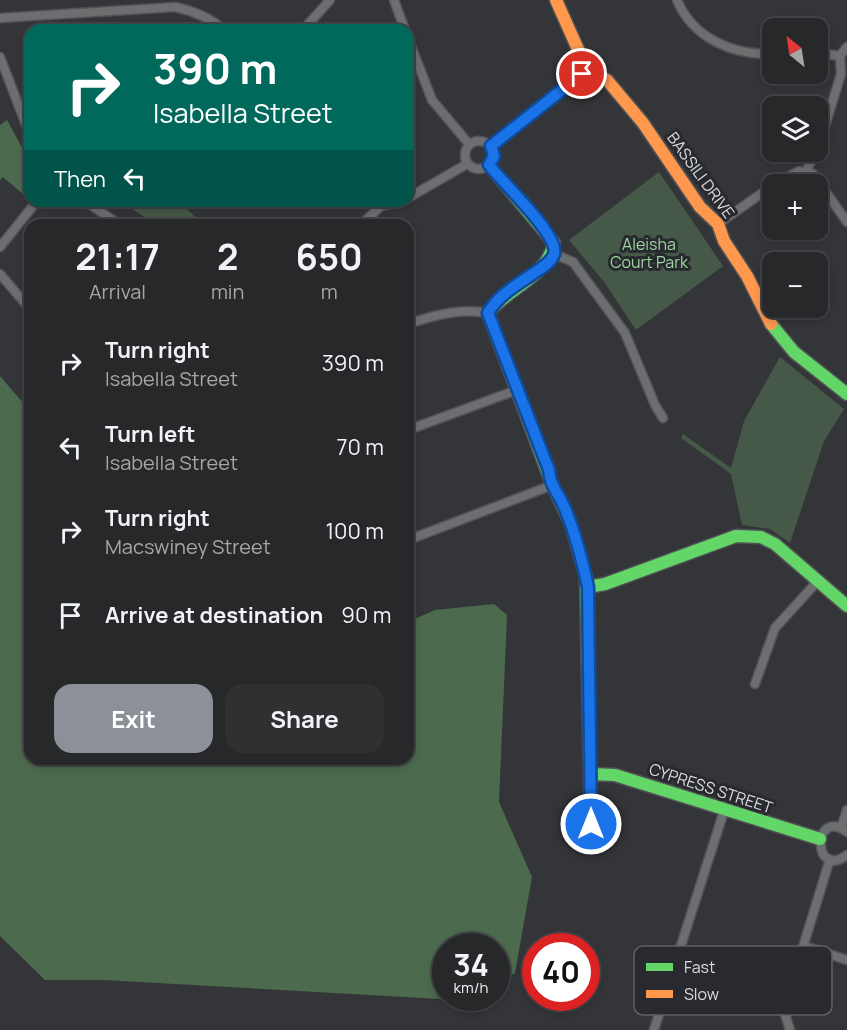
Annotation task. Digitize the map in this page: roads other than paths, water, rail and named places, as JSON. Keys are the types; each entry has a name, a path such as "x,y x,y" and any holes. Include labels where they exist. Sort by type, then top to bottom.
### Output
{"street":[{"path":"308,24 330,0"},
{"path":"394,0 403,24"},
{"path":"491,146 588,70 556,0"},
{"path":"677,0 699,31 719,44 750,54 762,54"},
{"path":"0,18 175,7 194,11 217,24"},
{"path":"828,117 842,74 840,56 847,46"},
{"path":"414,54 432,100 469,144"},
{"path":"828,54 840,56"},
{"path":"0,57 24,119"},
{"name":"BASSILI DRIVE","path":"588,70 607,80 643,123 700,207 718,224 724,242 747,276 772,325 794,352 847,394"},
{"path":"481,140 491,146 494,156 489,165 480,169 467,164 465,151 469,144 481,140"},
{"path":"806,171 811,162"},
{"path":"414,195 467,164"},
{"path":"488,313 495,302 548,263 554,254 554,243 546,231 489,165"},
{"path":"791,174 806,171 818,179 847,222"},
{"path":"718,224 762,193"},
{"path":"0,247 32,207"},
{"path":"94,207 111,219"},
{"path":"366,219 376,207"},
{"path":"554,254 573,262 625,333 655,405 663,418"},
{"path":"0,274 24,302"},
{"path":"414,322 433,315 469,310 488,313"},
{"path":"488,313 549,470 550,486 562,503 582,555 588,587 591,824"},
{"path":"414,428 517,390"},
{"path":"414,538 550,486"},
{"path":"588,587 605,584 736,536 751,535 775,544 847,606"},
{"path":"755,684 775,628 817,582"},
{"name":"CYPRESS STREET","path":"591,774 615,775 820,839"},
{"path":"680,946 723,810"},
{"path":"847,810 844,830 828,829 820,839 820,848 830,859 840,859 847,855"},
{"path":"804,946 830,859"},
{"path":"832,955 847,960"},
{"path":"654,1030 659,1015"},
{"path":"785,1015 790,1030"}],"park label":[{"name":"Aleisha Court Park","path":"649,253"}]}
